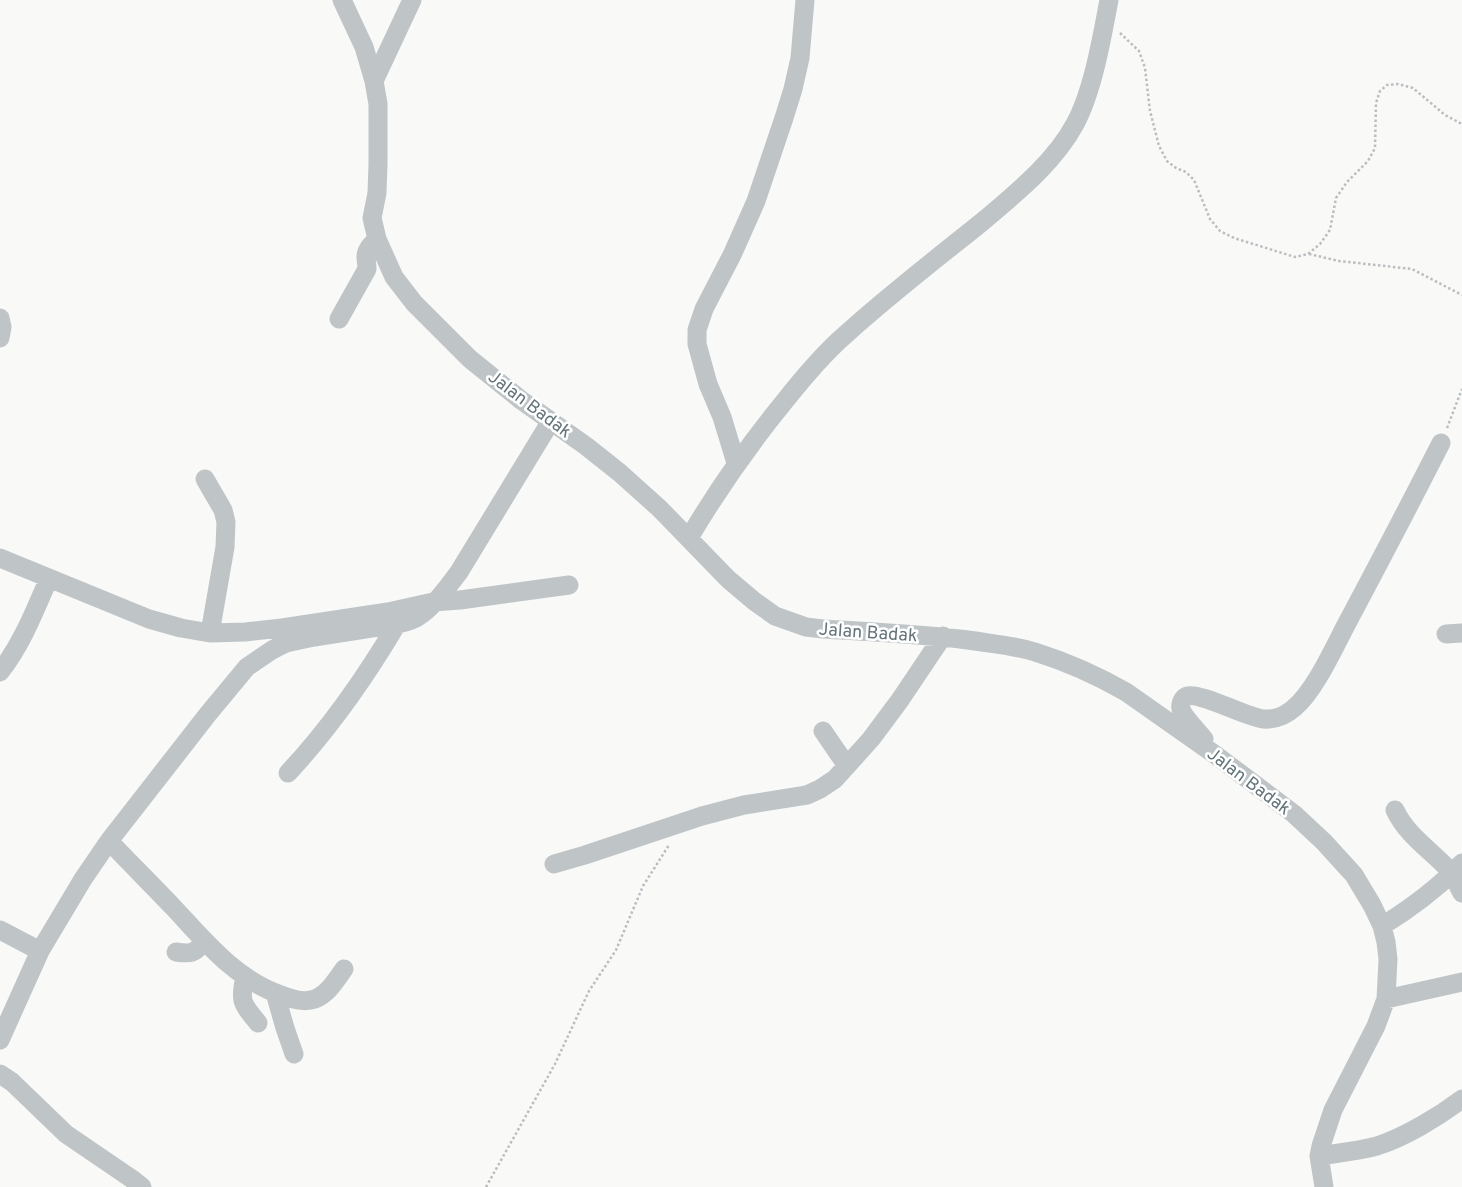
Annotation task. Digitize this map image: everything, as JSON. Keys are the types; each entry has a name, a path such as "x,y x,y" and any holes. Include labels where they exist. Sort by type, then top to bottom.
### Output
{"street":[{"name":"Jalan Badak","path":"342,0 364,47 374,81 378,104 377,193 372,218 377,238 394,277 414,303 451,341 489,375 620,473 689,538 728,579 754,601 776,616 789,622 822,630 943,636 1001,644 1035,652 1072,665 1126,692 1217,756 1294,814 1324,842 1354,875 1382,926 1388,959 1386,999 1376,1026 1333,1110 1321,1146 1319,1156 1324,1187"},
{"path":"374,81 412,0"},
{"path":"689,538 736,463 811,369 844,335 1020,189 1065,140 1081,110 1092,75 1109,0"},
{"path":"736,463 722,417 708,384 697,344 697,330 704,309 732,255 756,201 784,118 800,58 806,2"},
{"path":"339,319 367,269 366,254 377,238"},
{"path":"0,318 2,326 0,338"},
{"path":"0,1040 40,951 83,879 109,841 227,690 258,659 286,643 324,635 398,624 417,617 459,572 551,421"},
{"path":"1217,756 1182,710 1181,704 1183,700 1187,696 1192,696 1261,719 1277,719 1287,714 1296,706 1312,687 1332,651 1441,443"},
{"path":"205,480 223,510 226,522 225,547 210,633"},
{"path":"0,558 149,619 181,628 210,633 282,628 388,612 433,602 568,586"},
{"path":"0,672 25,632 49,578"},
{"path":"288,773 352,696 398,624"},
{"path":"554,864 684,822 744,806 807,795 820,789 847,766 871,739 943,636"},
{"path":"823,731 847,766"},
{"path":"1395,810 1403,825 1411,834 1457,868 1462,893"},
{"path":"109,841 204,942 245,977 275,993 300,1000 316,998 326,992 344,969"},
{"path":"1382,926 1416,904 1457,868"},
{"path":"0,930 40,951"},
{"path":"176,952 192,953 204,942"},
{"path":"245,977 242,999 258,1024"},
{"path":"1386,999 1462,982"},
{"path":"275,993 294,1054"},
{"path":"0,1074 12,1082 66,1134 142,1187"},
{"path":"1319,1156 1356,1151 1390,1141 1436,1117 1462,1099"}],"path":[{"path":"1104,24 1115,29 1139,51 1145,68 1150,111 1159,146 1167,161 1176,168 1186,172 1194,180 1210,220 1220,231 1234,238 1296,257 1308,254 1320,244 1330,230 1336,198 1347,182 1368,161 1375,148 1376,103 1380,91 1387,85 1398,84 1413,88 1445,115 1462,124"},
{"path":"1308,254 1339,261 1412,269 1462,295"},
{"path":"1441,443 1462,389"},
{"path":"486,1187 556,1064 589,991 616,950 644,886 684,822"}]}
